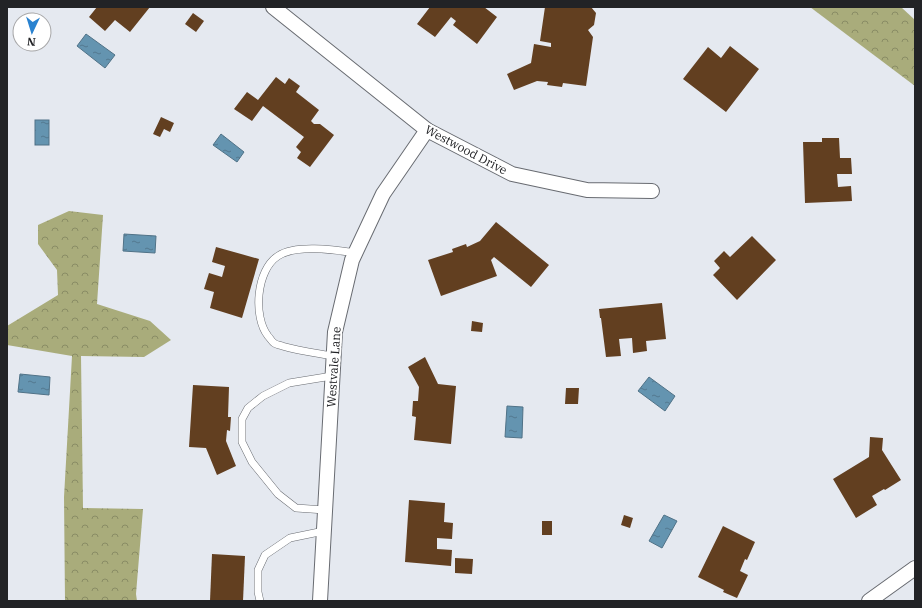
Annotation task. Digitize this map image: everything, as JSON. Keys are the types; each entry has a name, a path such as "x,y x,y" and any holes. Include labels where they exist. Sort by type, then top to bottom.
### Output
{"street":[{"name":"Westwood Drive","path":"273,7 427,130 512,174 587,190 652,191"},
{"name":"Westvale Lane","path":"320,601 335,332 352,260 383,194 427,130"},
{"path":"869,601 915,568"}],"lane":[{"path":"333,356 293,349 274,343 263,330 258,310 260,284 268,265 278,255 296,250 318,249 356,253"},
{"path":"325,510 296,508 278,494 252,462 242,442 242,419 248,408 263,396 289,383 332,376"},
{"path":"260,601 258,592 258,570 265,555 290,538 324,531"}],"green space":[{"path":"810,7 901,7 915,20 915,86"},
{"path":"69,211 103,215 97,304 150,321 171,340 144,357 81,356 83,508 143,509 136,594 137,601 65,601 64,497 72,356 7,345 7,326 58,295 57,270 38,244 38,225"}],"water":[{"path":"86,34 115,55 105,68 77,46"},
{"path":"35,120 49,120 49,145 35,145"},
{"path":"221,134 244,152 237,162 213,145"},
{"path":"124,234 156,236 155,253 123,251"},
{"path":"20,374 50,377 49,395 18,392"},
{"path":"649,377 675,396 665,411 638,391"},
{"path":"507,406 523,407 522,438 505,437"},
{"path":"664,515 677,521 662,548 649,541"}],"building":[{"path":"97,7 150,7 130,32 115,20 105,31 89,17"},
{"path":"430,7 484,7 497,17 477,44 453,25 456,21 451,17 435,37 417,24"},
{"path":"545,7 591,7 596,13 594,25 588,30 593,37 586,86 563,83 562,87 547,85 548,82 537,81 514,90 507,74 531,63 534,44 551,47 551,43 540,41"},
{"path":"193,13 204,21 196,32 185,24"},
{"path":"730,46 759,69 726,112 683,79 708,47 721,58"},
{"path":"276,77 285,84 289,78 300,86 296,92 319,110 311,121 314,124 320,124 334,135 310,167 297,158 301,152 296,147 304,137 263,106 252,121 234,109 247,92 258,100"},
{"path":"161,117 174,123 170,132 164,129 160,137 153,134"},
{"path":"822,138 839,138 840,158 851,158 852,174 837,174 838,187 851,186 852,201 805,203 803,142 822,142"},
{"path":"496,222 549,265 531,287 494,257 491,260 497,276 441,296 428,260 453,252 452,249 466,244 467,247 480,241"},
{"path":"752,236 776,260 737,300 713,275 720,268 714,261 724,251 730,257"},
{"path":"216,247 259,259 242,318 210,308 214,292 204,289 209,273 222,277 225,266 212,262"},
{"path":"662,303 666,339 646,341 647,351 633,353 632,338 619,339 621,356 606,357 599,309"},
{"path":"472,321 483,323 482,332 471,331"},
{"path":"425,357 438,384 456,386 451,444 414,440 416,417 412,416 413,401 418,401 419,387 408,367"},
{"path":"193,385 229,387 228,417 231,417 230,431 227,430 226,441 236,466 217,475 206,448 189,447"},
{"path":"566,388 579,388 578,404 565,404"},
{"path":"870,437 883,438 882,450 901,480 872,496 877,505 856,518 833,479 869,457"},
{"path":"409,500 445,503 444,522 453,523 452,539 437,538 437,549 452,550 451,566 405,562"},
{"path":"624,515 633,518 630,528 621,525"},
{"path":"542,521 552,521 552,535 542,535"},
{"path":"723,526 755,542 740,571 748,575 737,598 723,592 724,590 698,577"},
{"path":"212,554 245,556 243,601 210,601"},
{"path":"455,558 473,559 472,574 455,573"}]}
